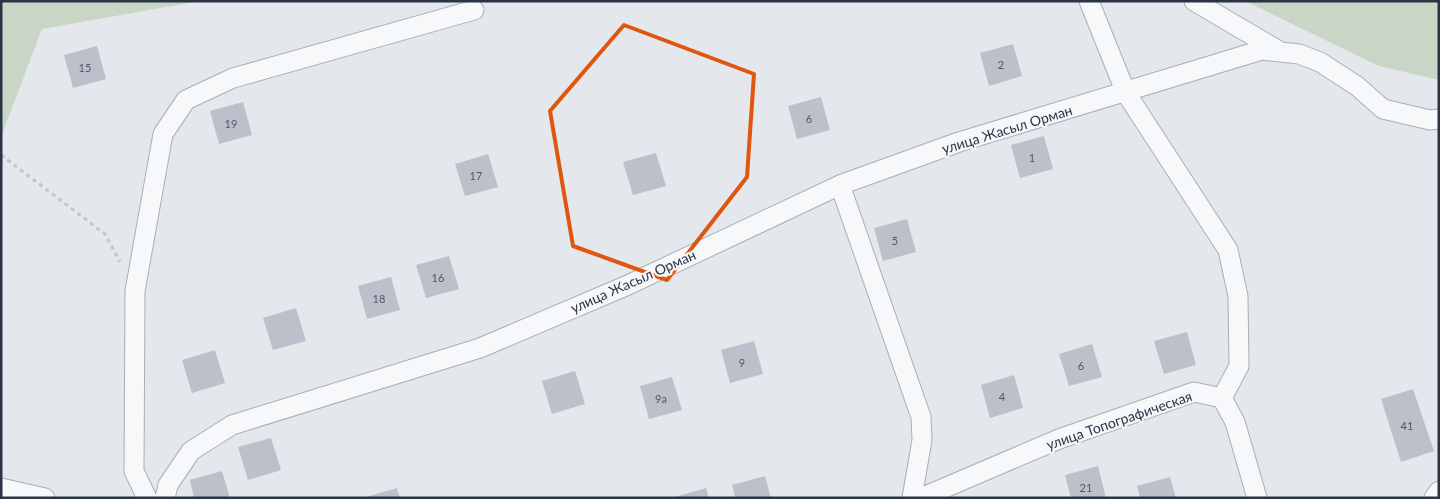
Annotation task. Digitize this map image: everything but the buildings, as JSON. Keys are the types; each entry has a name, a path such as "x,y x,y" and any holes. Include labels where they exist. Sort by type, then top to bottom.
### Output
{"street":[{"path":"1089,1 1126,93 1228,250 1238,296 1239,366 1222,398 1235,422 1257,498"},
{"path":"1194,1 1280,51 1320,62 1357,86 1383,109 1430,120 1439,119"},
{"path":"147,498 134,471 135,291 163,134 186,100 233,78 474,10"},
{"name":"улица Жасыл Орман","path":"165,498 168,485 191,451 232,425 480,348 628,285 840,185 959,142 1126,93 1262,50 1280,51"},
{"path":"840,185 921,417 922,440 912,498"},
{"name":"улица Топографическая","path":"921,498 1058,439 1194,392 1222,398"},
{"path":"1,488 45,498"},
{"path":"1434,498 1439,491"}],"path":[{"path":"1,155 105,234 135,291"}],"highlighted area":[{"path":"624,25 754,74 747,177 667,280 573,246 550,111"}],"green space":[{"path":"1,1 200,1 42,29 1,137"},
{"path":"1245,1 1439,1 1439,80 1379,66"}]}
